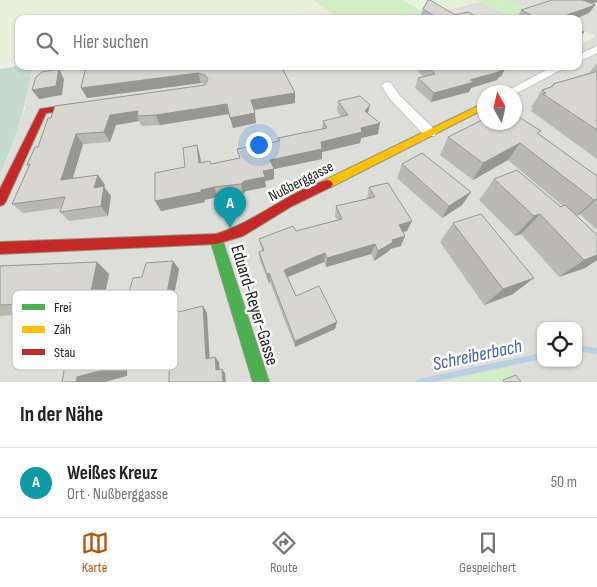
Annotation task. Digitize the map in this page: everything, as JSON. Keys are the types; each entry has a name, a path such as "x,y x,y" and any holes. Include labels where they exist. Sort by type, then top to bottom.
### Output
{"street":[{"path":"582,57 597,49"},
{"path":"522,86 555,70"},
{"path":"387,85 394,97 430,133"},
{"path":"0,201 43,111 92,105"},
{"name":"Nußberggasse","path":"0,248 216,239 239,232 288,204 477,110"},
{"name":"Eduard-Reyer-Gasse","path":"216,239 261,382"}],"shaded area":[{"path":"509,0 597,0 597,382 0,382 0,174 9,156 25,109 32,70 582,70 582,44 595,36 582,31 582,15 544,15"},
{"path":"481,2 507,15 402,15 450,9"}],"green space":[{"path":"0,0 313,0 335,15 15,15 15,61 0,63"},
{"path":"313,0 402,0 424,12 402,15 335,15"},
{"path":"402,0 477,0 481,2 450,9 424,12"},
{"path":"477,0 509,0 544,15 507,15"},
{"path":"15,67 15,70 32,70 20,121 0,174 0,69"},
{"path":"510,367 518,382 442,382"}],"building":[{"path":"428,0 430,0 455,15 433,15 423,9"},
{"path":"552,0 583,0 595,5 567,15 531,15 521,10"},
{"path":"468,12 474,15 455,15"},
{"path":"59,70 56,86 32,90 36,77 42,72"},
{"path":"85,70 283,70 295,93 251,100 255,113 230,118 227,104 156,115 137,116 138,111 110,115 104,132 76,134 61,180 98,175 94,188 104,186 101,206 60,212 65,197 12,204 30,164 27,165 35,147 38,147 48,118 51,118 55,106 205,85 208,79 205,75 198,73 81,88"},
{"path":"430,70 502,71 470,80 474,82 434,93 418,78 435,74"},
{"path":"597,70 597,130 543,94 546,93 542,90 551,87 553,84"},
{"path":"360,96 370,105 365,111 380,123 361,128 362,132 321,142 322,149 270,160 274,169 263,171 265,177 244,181 241,184 214,187 201,190 201,192 155,201 155,173 185,167 183,148 197,145 199,163 210,161 211,164 240,158 237,149 280,141 278,138 327,128 323,121 348,115 338,101"},
{"path":"522,119 541,131 537,133 597,176 597,199 594,200 520,143 483,163 448,137 477,122 477,130 522,130"},
{"path":"422,153 471,192 449,206 402,164"},
{"path":"517,170 561,207 565,205 597,235 597,255 584,260 540,214 534,216 494,179"},
{"path":"388,183 412,221 399,225 405,236 392,240 393,242 378,251 375,244 327,258 325,253 284,270 296,296 319,286 337,322 295,341 259,252 264,250 259,239 293,226 296,231 342,219 336,206 375,197 369,187"},
{"path":"481,214 534,278 503,289 453,223"},
{"path":"173,261 168,290 129,290 133,278 142,277 146,263"},
{"path":"97,262 91,290 12,290 12,304 0,305 0,266"},
{"path":"203,306 206,359 215,357 216,370 222,369 223,382 169,382 169,370 178,370 178,312"},
{"path":"64,370 103,370 77,377 76,382 62,382"},
{"path":"516,375 521,382 504,382 503,380"}],"waterway":[{"name":"Schreiberbach","path":"582,349 597,351"},
{"name":"Schreiberbach","path":"419,382 537,357"}],"traffic: fast":[{"path":"216,239 261,382"}],"traffic: slow":[{"path":"327,184 477,109"}],"traffic: jam":[{"path":"0,201 43,111 82,106"},
{"path":"0,248 216,239 239,232 288,203 327,184"}],"place":[{"name":"Weißes Kreuz","path":"230,228"}]}
